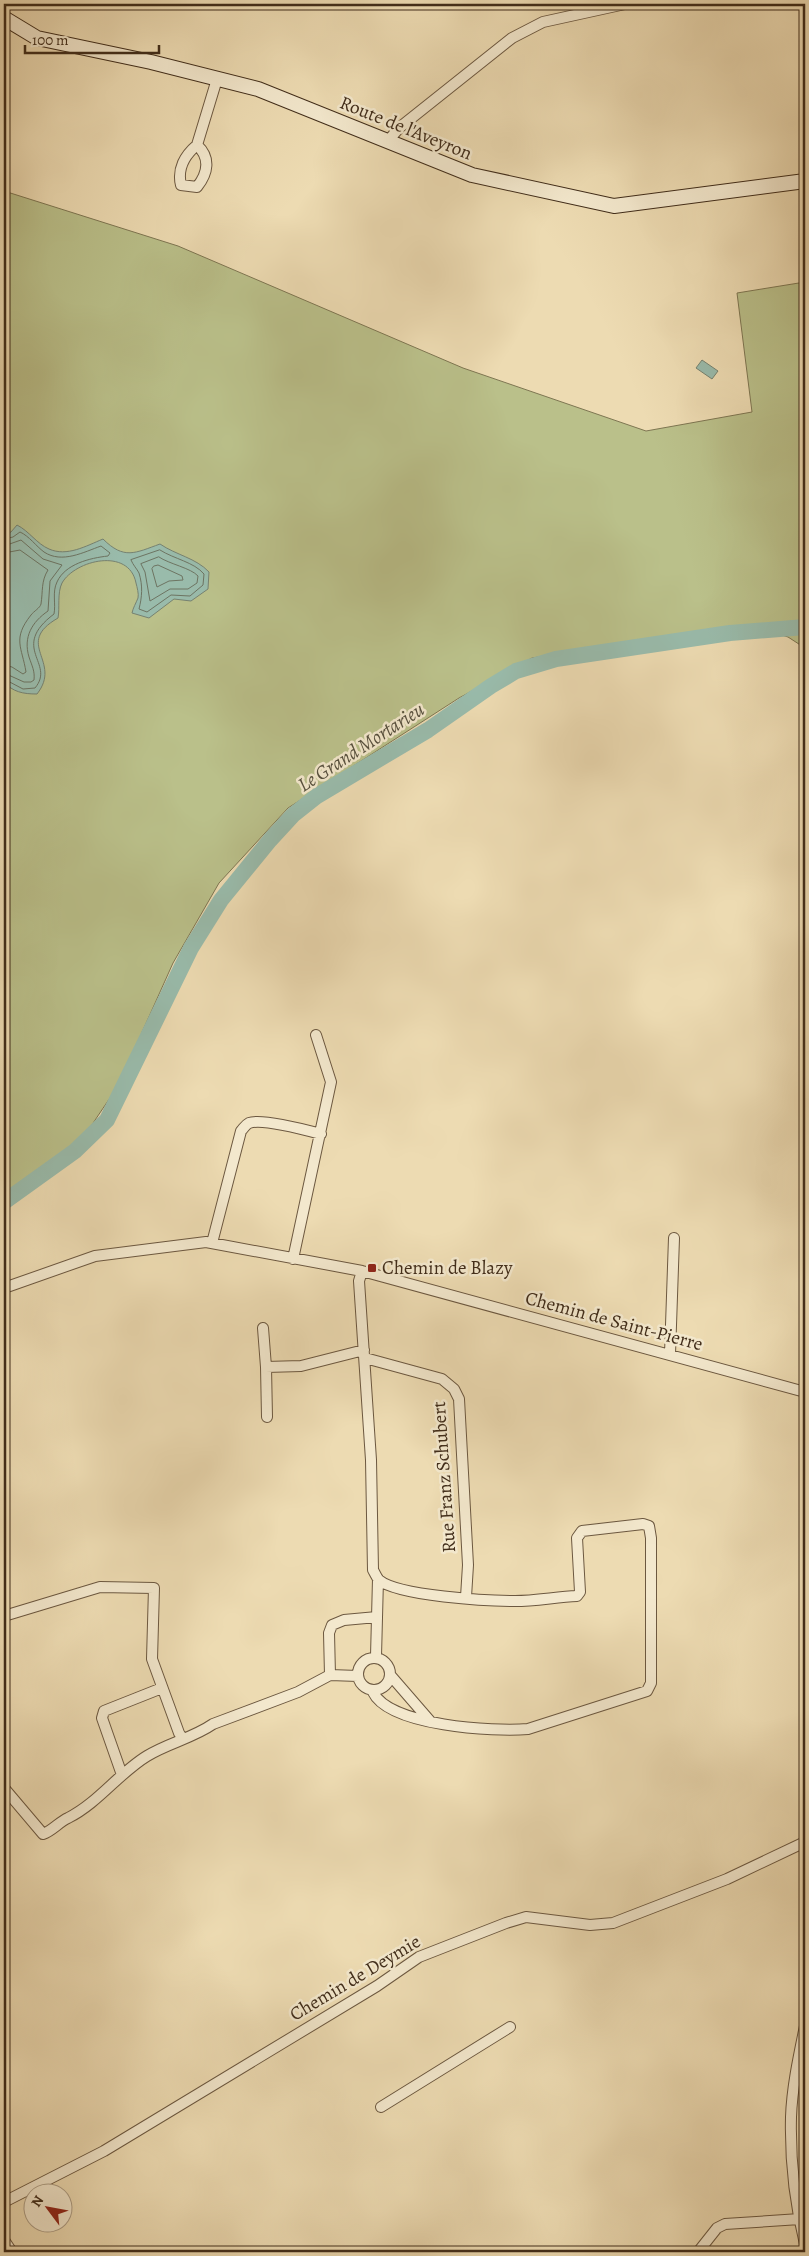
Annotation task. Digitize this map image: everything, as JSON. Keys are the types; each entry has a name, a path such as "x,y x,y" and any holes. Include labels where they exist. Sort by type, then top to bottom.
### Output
{"street":[{"path":"388,141 399,128 512,38 543,22 625,4"},
{"name":"Route de l'Aveyron","path":"4,18 37,38 258,89 472,175 614,206 805,181"},
{"path":"197,145 217,79"},
{"path":"294,1259 331,1082 316,1035"},
{"path":"212,1244 241,1132 246,1125 252,1122 283,1125 321,1134"},
{"path":"670,1354 674,1238"},
{"name":"Chemin de Saint-Pierre","path":"4,1288 95,1256 206,1242 362,1271 805,1392"},
{"path":"362,1271 359,1281 371,1460 377,1617 376,1656"},
{"path":"263,1328 267,1417"},
{"path":"266,1367 301,1366 365,1354"},
{"name":"Rue Franz Schubert","path":"365,1354 442,1379 454,1389 459,1399 468,1566 466,1598"},
{"path":"375,1574 387,1584 409,1590 466,1598 515,1601 576,1596 580,1592 577,1538 582,1531 643,1524 649,1526 651,1538 651,1683 646,1691 528,1729 458,1727 430,1722 398,1711 377,1699 374,1692 367,1688 358,1676 358,1668 362,1661 376,1656 385,1664 391,1676 430,1722"},
{"path":"4,1616 100,1588 154,1588 152,1659 178,1732 183,1739"},
{"path":"330,1675 330,1633 332,1625 344,1620 377,1617"},
{"path":"4,1788 42,1834 76,1814 146,1756 213,1724 298,1692 330,1675 358,1676"},
{"path":"374,1692 381,1691 388,1686 391,1676"},
{"path":"122,1775 102,1718 104,1711 162,1688"},
{"name":"Chemin de Deymie","path":"4,2202 104,2151 377,1986 419,1958 526,1917 590,1925 612,1923 727,1878 805,1842"},
{"path":"805,2026 791,2117 794,2172 805,2244"},
{"path":"381,2107 510,2027"},
{"path":"698,2252 717,2228 725,2224 800,2218"},
{"path":"4,2240 12,2252"}],"green space":[{"path":"4,191 178,246 463,368 646,431 752,412 737,293 805,282 805,648 788,637 749,625 532,658 459,698 288,808 219,883 173,963 118,1086 83,1138 4,1196"}],"water":[{"path":"702,360 718,371 712,379 696,368"},
{"path":"17,525 45,547 63,552 76,550 103,539 117,550 130,553 160,544 204,567 209,572 208,589 191,601 174,599 149,618 132,613 138,598 138,590 131,572 123,565 113,561 101,561 89,563 78,568 62,583 58,618 45,627 39,636 38,645 45,672 44,682 37,694 19,692 4,682 4,535 11,532"}],"waterway":[{"name":"Le Grand Mortarieu","path":"4,1202 75,1151 107,1120 191,948 221,900 293,815 317,796 428,730 516,671 556,659 730,633 805,627"}],"place":[{"name":"Chemin de Blazy","path":"372,1268"}]}
